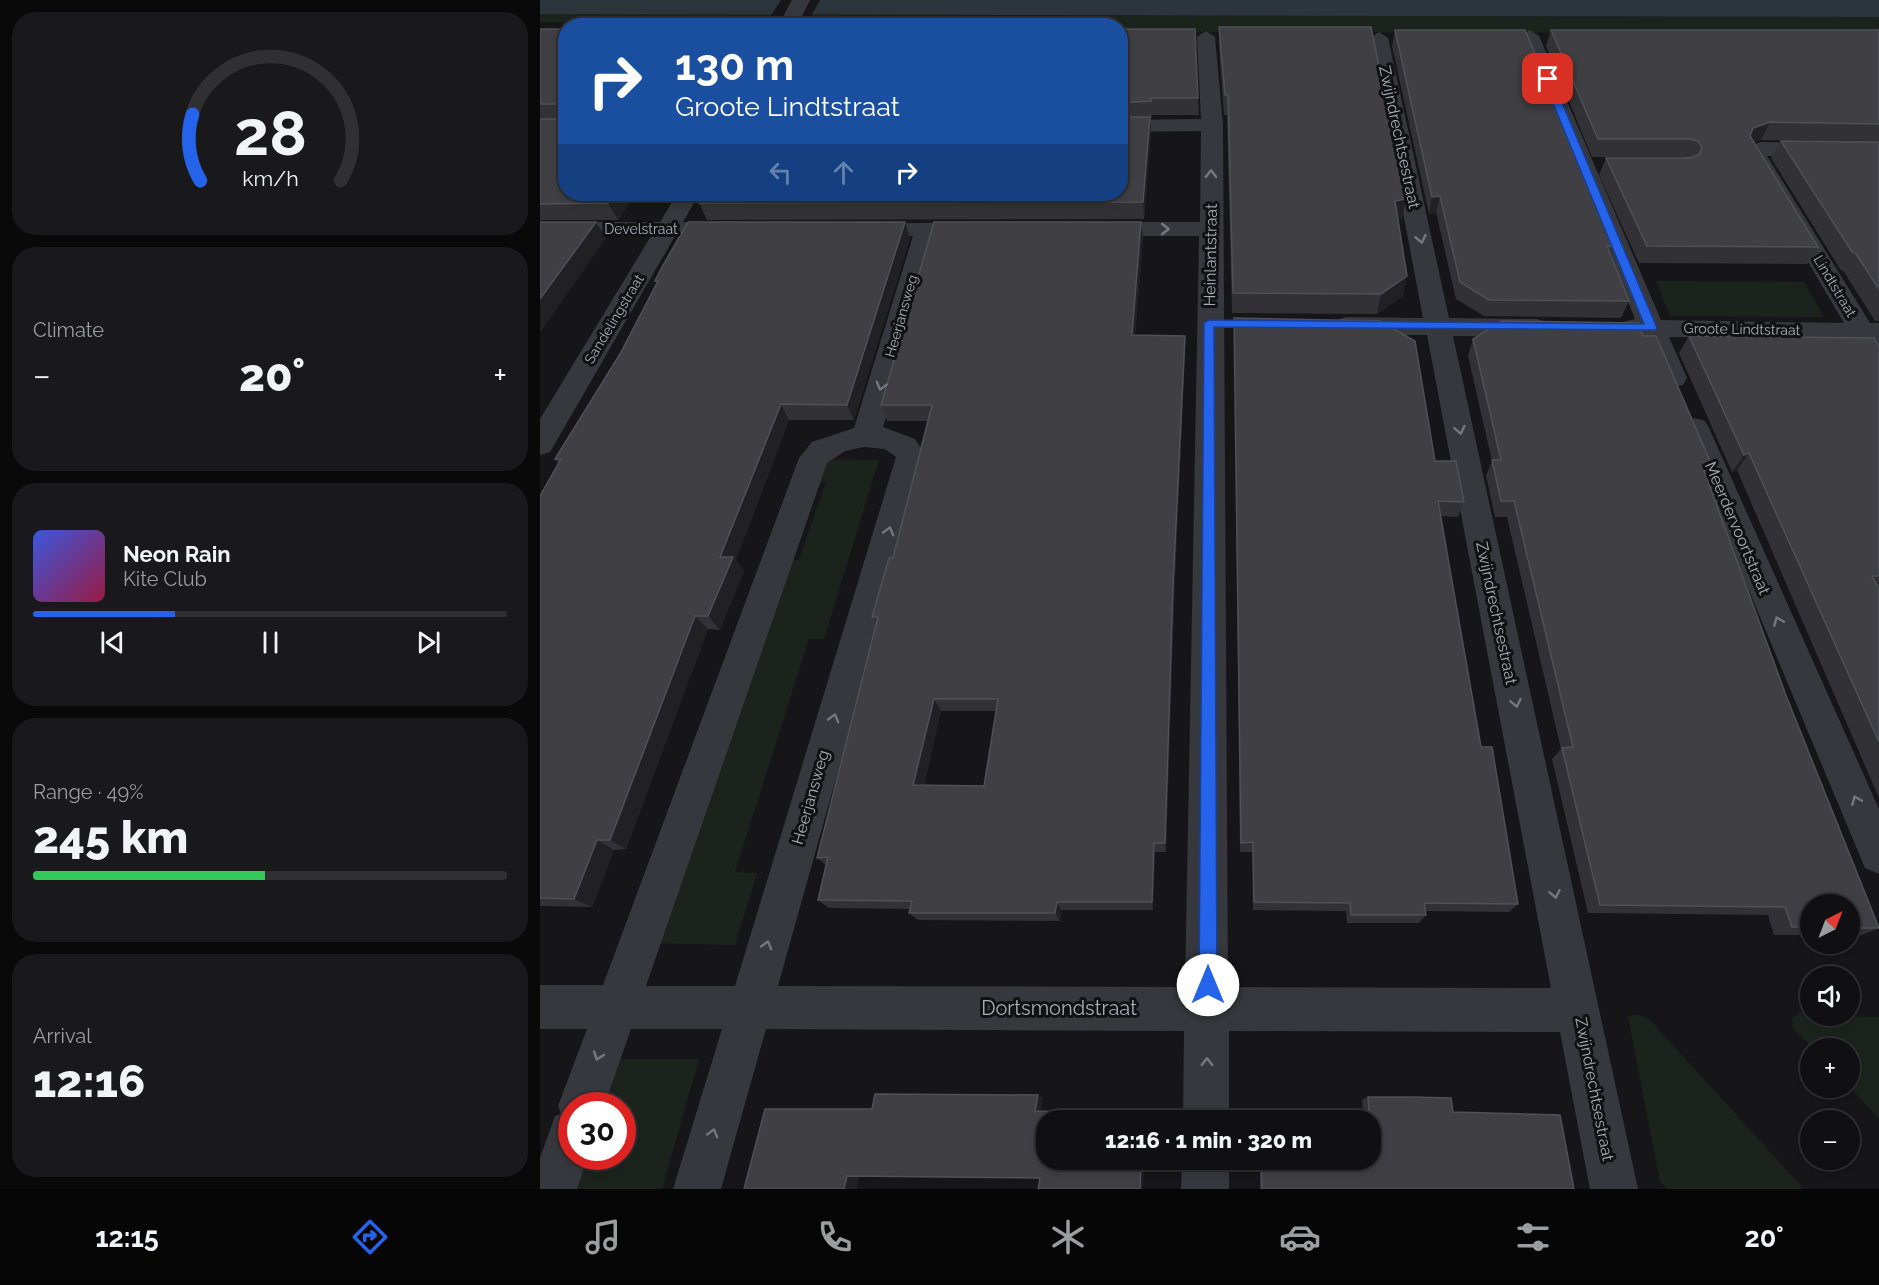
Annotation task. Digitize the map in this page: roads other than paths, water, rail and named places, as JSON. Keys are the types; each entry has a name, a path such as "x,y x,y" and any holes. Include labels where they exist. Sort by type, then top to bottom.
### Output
{"street":[{"path":"790,18 801,0"},
{"name":"Meerdervoortstraat","path":"1530,36 1593,166 1651,328 1877,843"},
{"name":"Heinlantstraat","path":"1206,37 1212,126 1210,229 1220,323 1206,1110"},
{"name":"Zwijndrechtsestraat","path":"1379,37 1614,1189"},
{"path":"1128,126 1212,126"},
{"name":"Lindtstraat","path":"1879,150 1761,149 1754,152 1870,331 1879,359"},
{"name":"Sandelingstraat","path":"540,444 684,201"},
{"name":"Develstraat","path":"540,229 750,229"},
{"path":"844,229 998,229"},
{"name":"Heerjansweg","path":"866,437 927,229"},
{"path":"1070,229 1210,229"},
{"path":"1324,325 1557,328"},
{"name":"Groote Lindtstraat","path":"1604,328 1870,331"},
{"name":"Heerjansweg","path":"586,1092 814,458 819,451 838,440 866,437 885,439 904,446 911,456 697,1189"},
{"name":"Dortsmondstraat","path":"540,1007 1579,1010"},
{"path":"552,1189 559,1170"},
{"path":"1205,1189 1206,1170"}]}
